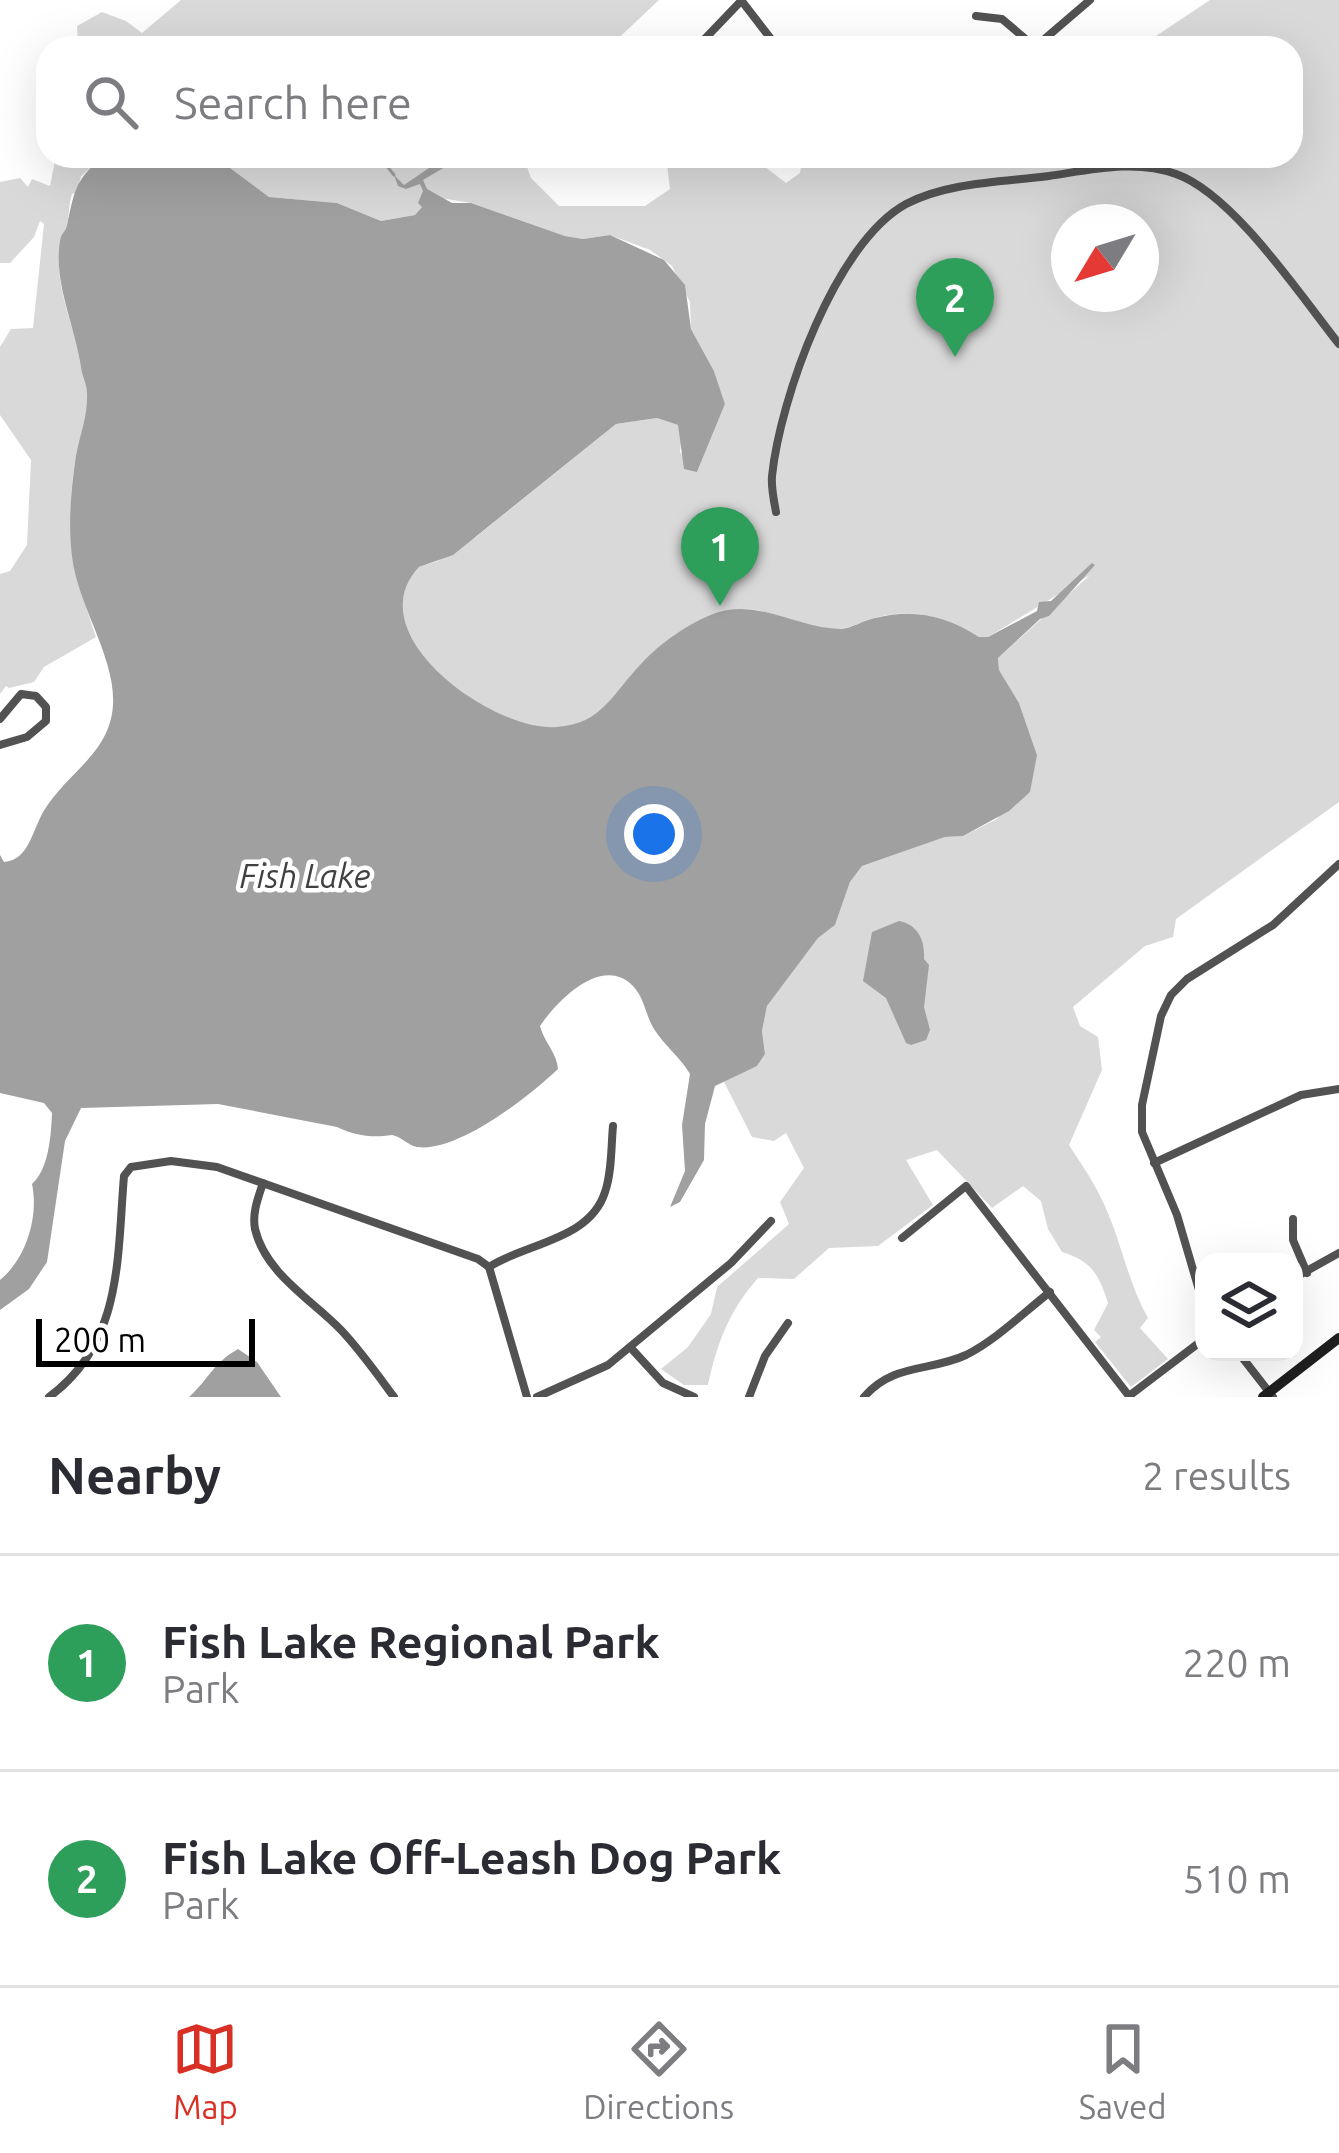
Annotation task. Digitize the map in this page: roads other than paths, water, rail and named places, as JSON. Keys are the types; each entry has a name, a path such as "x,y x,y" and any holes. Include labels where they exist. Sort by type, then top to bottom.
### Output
{"street":[{"path":"707,36 741,0 769,36"},
{"path":"1048,36 1090,0"},
{"path":"976,16 1002,20 1022,36"},
{"path":"776,512 772,478 801,364 822,310 868,234 891,213 932,194 1104,168"},
{"path":"1132,168 1176,174 1225,206 1339,344"},
{"path":"0,719 21,694 36,696 46,707 46,721 36,732 0,745"},
{"path":"1195,1275 1178,1215 1142,1132 1141,1115 1162,1016 1171,995 1187,979 1273,925 1339,864"},
{"path":"1154,1163 1292,1099 1339,1088"},
{"path":"489,1267 571,1230 592,1215 605,1194 614,1126"},
{"path":"49,1397 87,1360 106,1325 126,1172 148,1164 195,1163 263,1183 489,1267 527,1397"},
{"path":"263,1183 255,1206 255,1228 268,1257 340,1329 394,1397"},
{"path":"902,1238 966,1186 1128,1397 1195,1346"},
{"path":"1293,1219 1293,1240 1307,1273"},
{"path":"537,1397 595,1373 631,1347 731,1262 771,1221"},
{"path":"1303,1275 1339,1253"},
{"path":"863,1397 894,1372 945,1362 974,1350 1050,1292"},
{"path":"749,1397 766,1356 788,1323"},
{"path":"1244,1361 1268,1396 1339,1338"},
{"path":"631,1347 663,1383 694,1397"}],"water":[{"name":"Fish Lake","path":"91,168 230,168 269,197 337,203 381,221 415,215 422,207 418,203 423,191 420,184 406,189 398,186 394,175 404,185 429,168 443,168 423,180 427,189 452,203 471,203 565,236 610,235 664,260 685,285 691,329 714,371 725,404 697,472 684,469 678,425 657,418 616,424 453,555 419,567 404,593 405,621 418,648 440,674 500,714 557,727 585,720 657,649 686,628 731,609 841,629 889,615 916,614 988,637 1037,611 1039,602 1051,601 1095,565 1049,616 998,658 1037,755 1030,792 1009,811 963,836 945,837 862,866 850,882 835,925 818,938 767,1006 762,1031 765,1054 757,1066 715,1086 705,1124 704,1160 680,1202 670,1207 685,1171 682,1125 690,1074 654,1029 633,986 608,975 569,994 540,1026 558,1069 492,1120 433,1146 417,1147 392,1135 364,1135 218,1104 81,1108 65,1141 47,1262 29,1289 0,1310 0,1280 17,1261 28,1236 34,1210 32,1184 46,1161 52,1113 44,1103 0,1093 0,855 4,862 25,850 45,809 104,736 113,705 109,669 75,574 70,531 71,493 87,393 59,257 83,177"},
{"path":"899,921 919,935 929,965 924,1007 930,1030 926,1040 911,1045 886,998 863,981 872,932"},
{"path":"238,1349 257,1362 281,1397 189,1397 223,1360"}],"waterway":[{"path":"388,168 394,175"}],"place":[{"name":"Fish Lake Off-Leash Dog Park","path":"955,357"},
{"name":"Fish Lake Regional Park","path":"720,606"}]}
